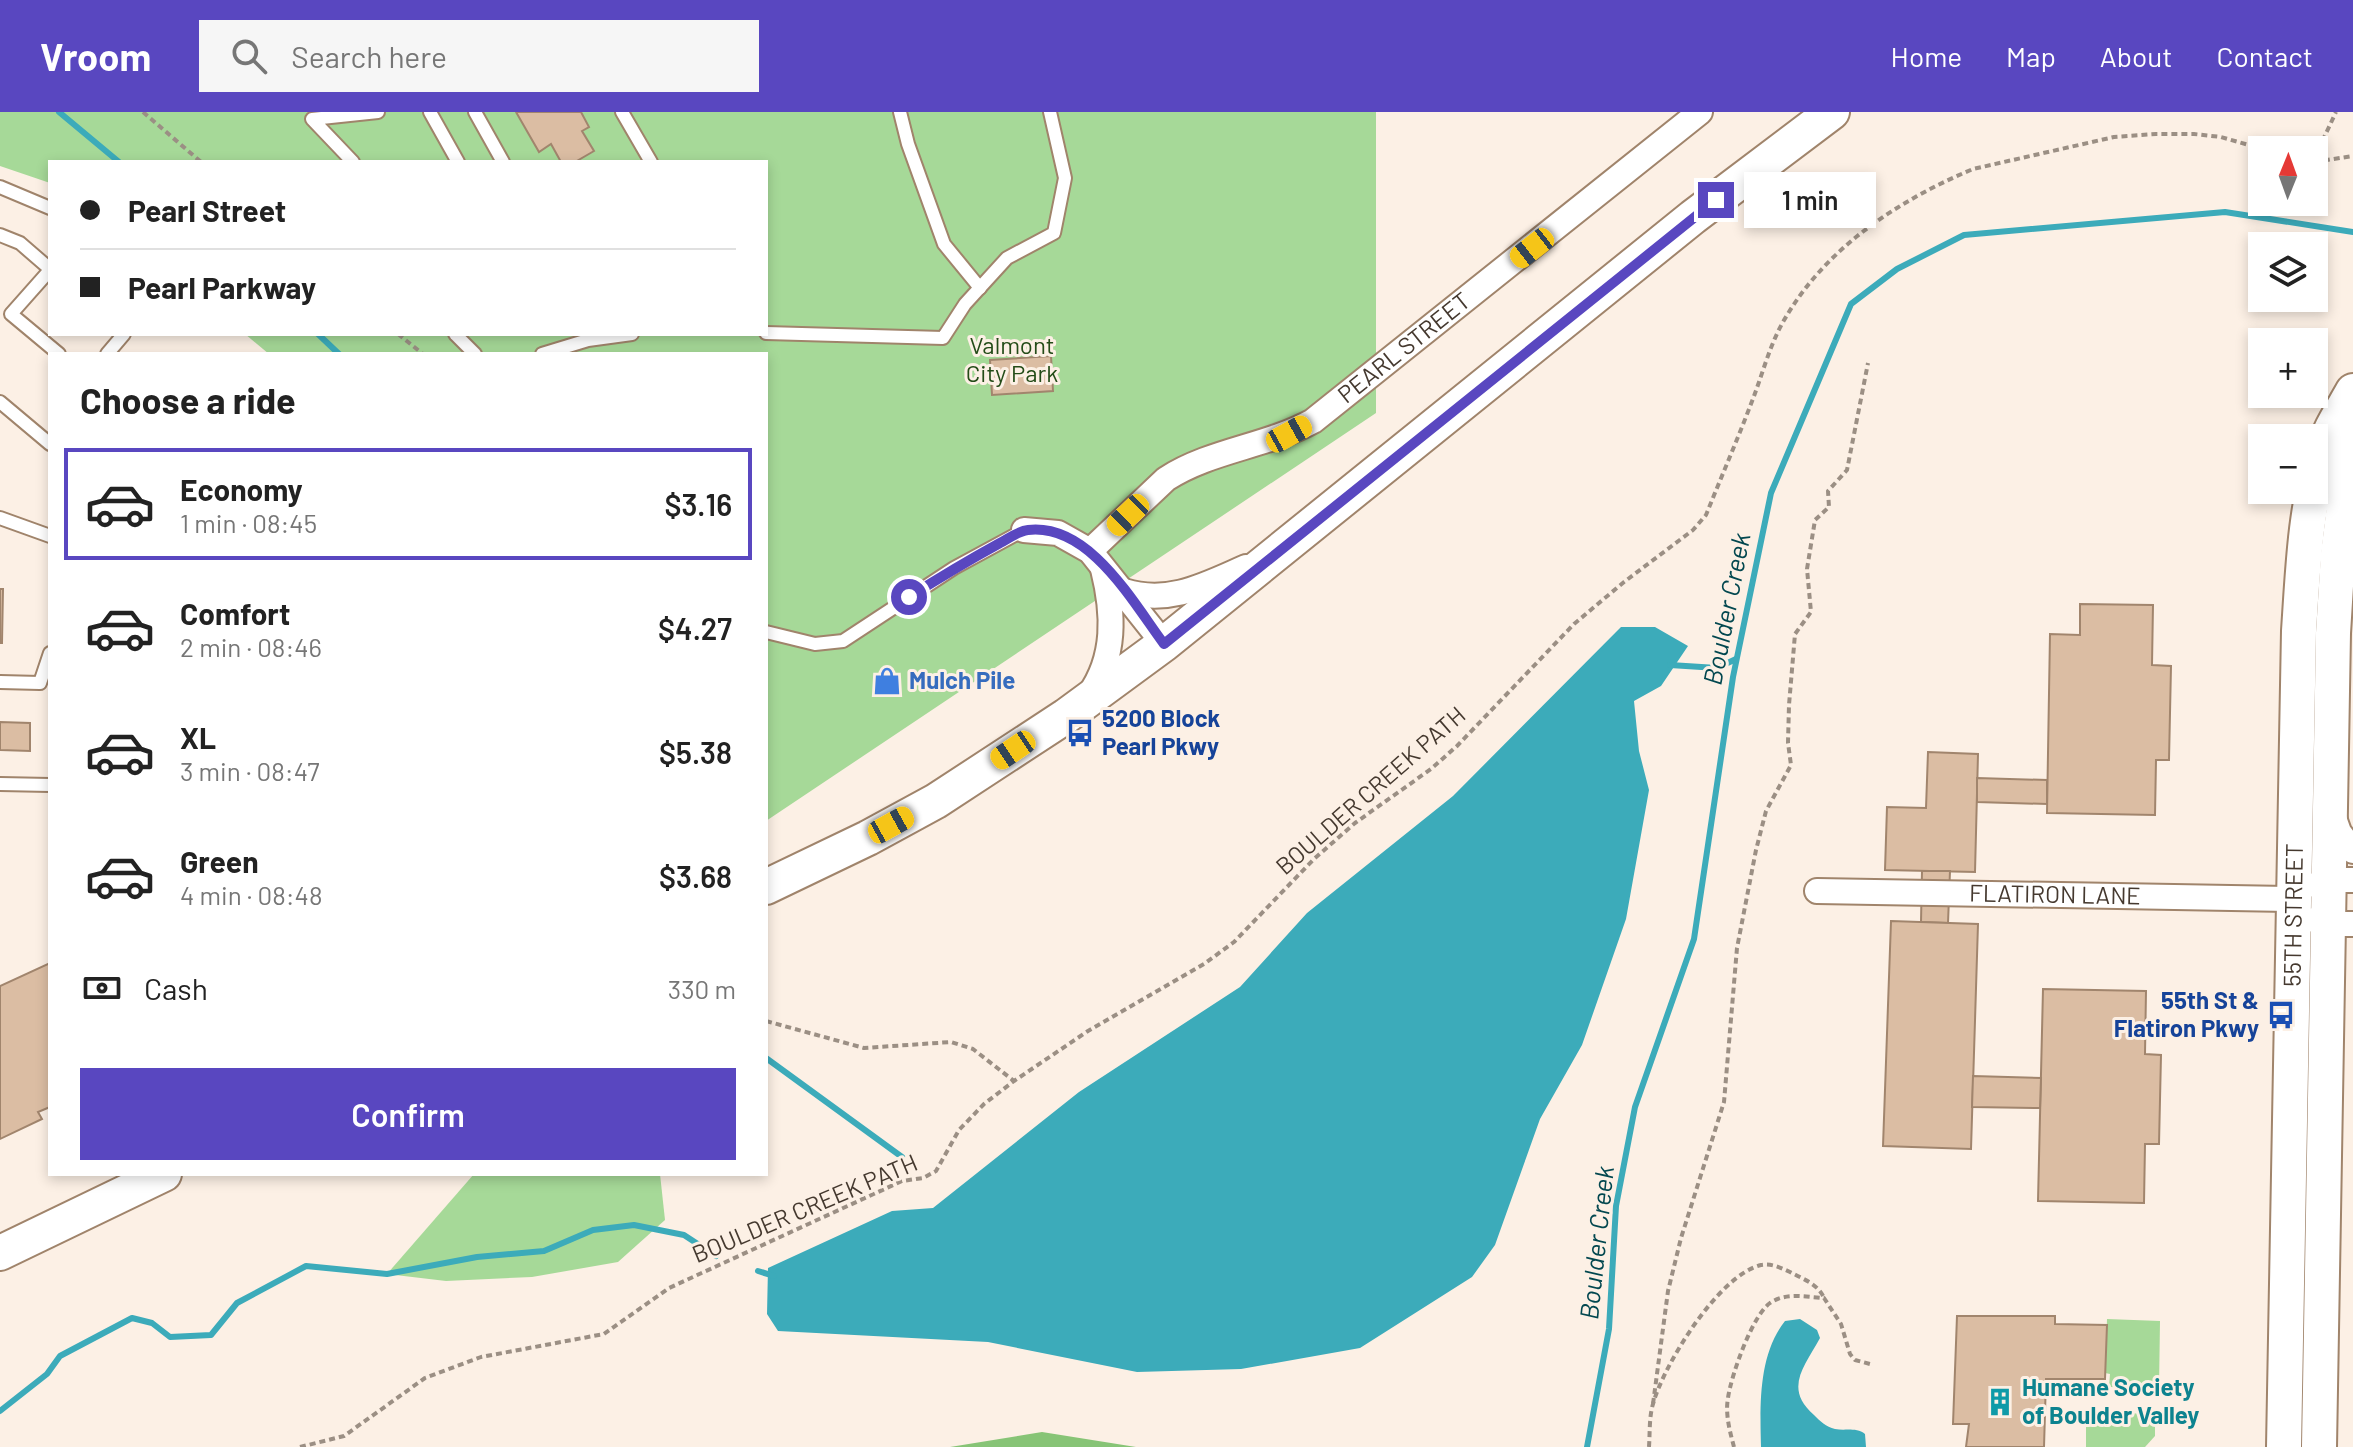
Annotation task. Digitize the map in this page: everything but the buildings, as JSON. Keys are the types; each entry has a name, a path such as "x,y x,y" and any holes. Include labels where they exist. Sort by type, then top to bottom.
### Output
{"main road":[{"path":"768,886 936,801 1083,703 1164,644 1693,217 1831,113"},
{"name":"55TH STREET","path":"2353,392 2353,416"},
{"name":"55TH STREET","path":"2284,1447 2298,656 2305,554 2323,452 2336,417 2353,392"},
{"name":"55TH STREET","path":"2319,1447 2341,924 2341,880 2330,806 2335,594 2352,456"},
{"path":"0,1253 160,1176"}],"street":[{"name":"PEARL STREET","path":"1096,557 1166,479 1204,459 1273,440 1313,421 1700,112"},
{"path":"1024,530 1058,533 1096,557 1164,644"},
{"path":"1124,591 1159,597 1179,594 1277,552"},
{"path":"1083,703 1101,675 1110,644 1108,593 1096,557"},
{"path":"2330,806 2339,832 2353,851"},
{"path":"2341,880 2310,886 2293,899 2301,912 2312,919 2341,924"},
{"name":"FLATIRON LANE","path":"1817,891 2293,899"}],"lane":[{"path":"351,160 312,119 378,112"},
{"path":"430,112 457,160"},
{"path":"475,112 502,160"},
{"path":"622,112 650,160"},
{"path":"900,112 908,144 944,244 980,288"},
{"path":"768,333 943,338 965,304 1007,258 1054,233 1065,178 1050,112"},
{"path":"0,187 48,207"},
{"path":"0,235 20,243 48,267"},
{"path":"48,271 11,314 57,352"},
{"path":"109,352 122,336"},
{"path":"457,336 473,352"},
{"path":"549,352 601,336"},
{"path":"0,402 48,442"},
{"path":"0,518 48,535"},
{"path":"768,632 815,644 843,641 954,568 1024,530"},
{"path":"0,682 40,683 48,659"},
{"path":"0,784 48,785"}],"path":[{"path":"143,112 199,160"},
{"path":"2325,136 2336,112"},
{"name":"BOULDER CREEK PATH","path":"300,1447 344,1436 425,1378 439,1372 481,1357 604,1334 669,1288 902,1181 923,1178 936,1171 959,1130 984,1104 1088,1031 1204,964 1234,942 1324,850 1457,746 1574,624 1693,530 1706,515 1782,324 1805,289 1834,254 1874,223 1951,178 1973,169 2114,137 2194,134 2248,145"},
{"path":"2328,159 2353,156"},
{"path":"400,336 420,352"},
{"path":"1649,1447 1671,1278 1724,1102 1737,948 1756,850 1766,811 1791,765 1788,730 1792,656 1795,634 1811,612 1807,569 1815,520 1829,507 1828,491 1847,470 1868,363"},
{"path":"768,1022 864,1048 904,1047 940,1041 963,1045 973,1049 1014,1081"},
{"path":"1653,1404 1686,1334 1719,1294 1748,1270 1763,1264 1776,1265 1817,1287 1841,1324 1850,1354 1855,1360 1870,1364"},
{"path":"1734,1447 1728,1425 1728,1399 1756,1317 1780,1298 1796,1295 1824,1298"}],"green space":[{"name":"Valmont City Park","path":"0,112 1376,112 1376,413 768,820 768,352 267,352 247,336 768,336 768,160 48,160 48,182 0,166"},
{"path":"472,1176 660,1176 665,1220 618,1262 532,1277 446,1281 387,1274"},
{"path":"2107,1319 2160,1321 2159,1388 2109,1387 2110,1374 2105,1373"},
{"path":"2086,1412 2155,1414 2155,1436 2145,1447 2086,1447"},
{"path":"1042,1432 1136,1447 950,1447"}],"water":[{"path":"1621,627 1655,627 1688,646 1661,686 1634,701 1639,751 1649,790 1626,919 1582,1045 1540,1119 1495,1245 1472,1277 1360,1348 1241,1369 1137,1372 988,1342 778,1331 767,1314 768,1268 892,1211 933,1208 1079,1092 1240,987 1307,913 1453,796"},
{"path":"1800,1319 1817,1330 1820,1338 1803,1368 1798,1386 1800,1396 1826,1425 1865,1434 1866,1447 1761,1447 1765,1365 1776,1334 1785,1321"}],"waterway":[{"path":"59,112 117,160"},
{"name":"Boulder Creek","path":"1587,1447 1609,1329 1616,1206 1635,1107 1694,939 1733,677 1771,493 1851,304 1897,269 1964,235 2225,212 2353,232"},
{"path":"320,336 337,352"},
{"path":"1670,665 1717,668 1736,659"},
{"path":"768,1059 902,1157"},
{"path":"0,1411 47,1374 60,1356 132,1318 152,1323 170,1337 211,1335 237,1303 306,1266 387,1274 477,1257 544,1251 593,1230 634,1225 684,1235 716,1256"},
{"path":"758,1271 774,1276"}],"place":[{"name":"Mulch Pile","path":"887,681"},
{"name":"5200 Block Pearl Pkwy","path":"1080,733"},
{"name":"55th St & Flatiron Pkwy","path":"2281,1015"},
{"name":"Humane Society of Boulder Valley","path":"2000,1402"}],"route":[{"path":"909,597 954,568 1024,530 1052,531 1073,539 1090,551 1164,644 1716,200"}]}
